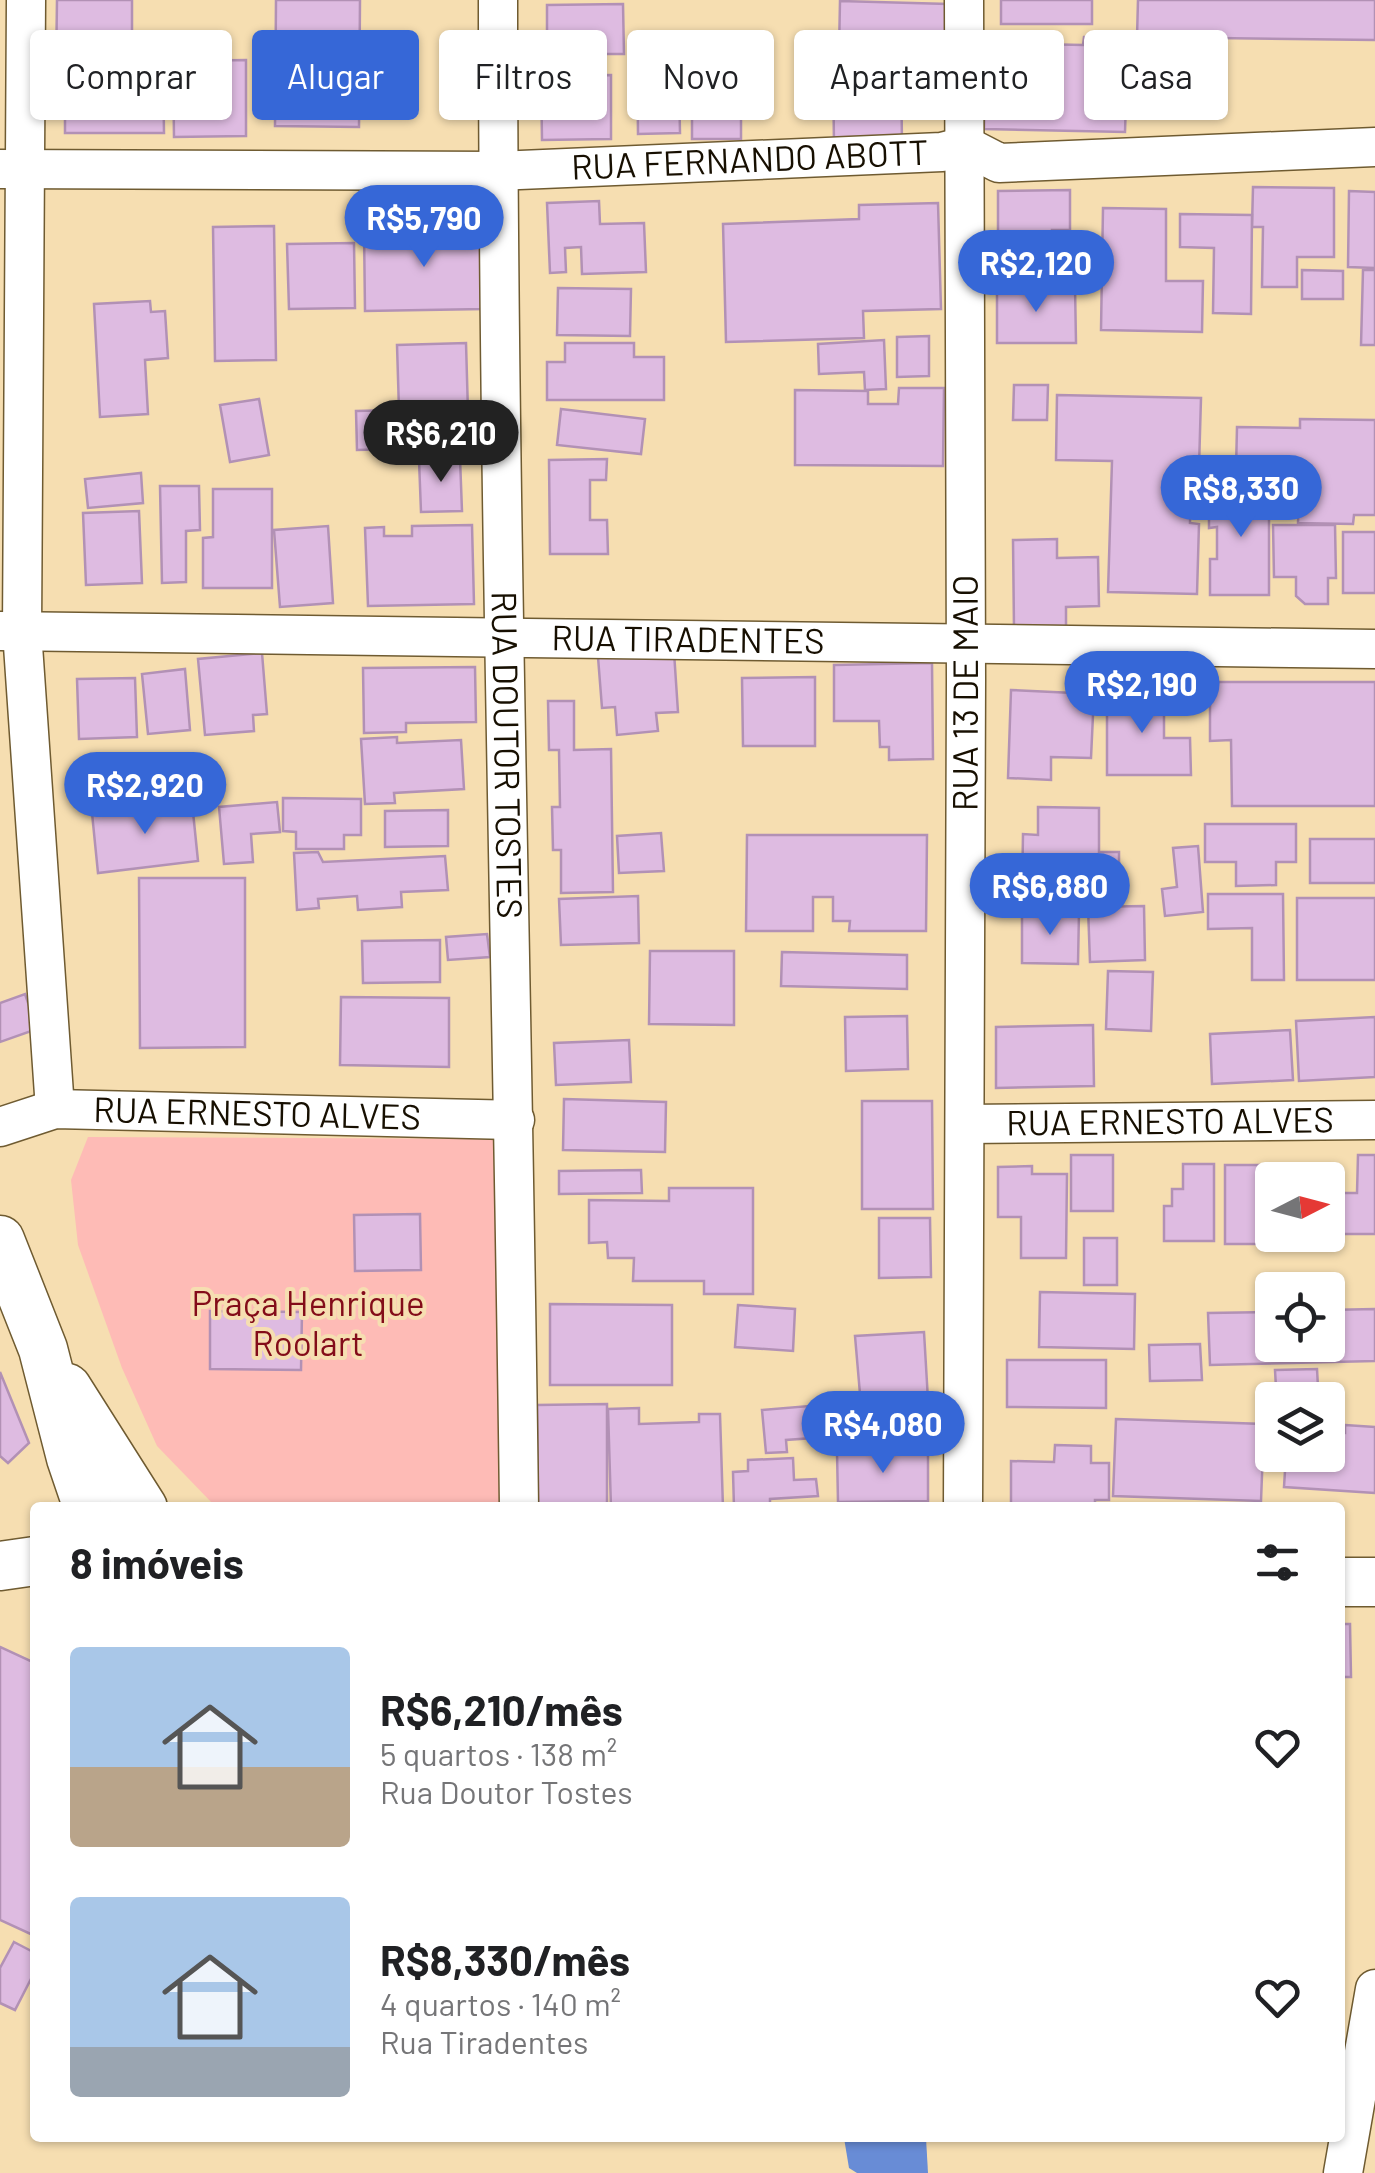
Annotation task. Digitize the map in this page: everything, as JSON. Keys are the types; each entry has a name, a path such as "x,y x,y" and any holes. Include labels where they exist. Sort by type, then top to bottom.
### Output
{"main road":[{"path":"0,1240 43,1348 86,1502"},
{"path":"43,1348 139,1502"},
{"path":"63,1502 71,1458"},
{"path":"1345,1582 1375,1582"}],"street":[{"path":"26,0 13,169 11,631 56,1109"},
{"name":"RUA DOUTOR TOSTES","path":"498,0 503,635 515,1120 519,1502"},
{"name":"RUA 13 DE MAIO","path":"963,1502 964,0"},
{"name":"RUA FERNANDO ABOTT","path":"13,169 498,171 942,152 966,146 999,162 1375,146"},
{"name":"RUA TIRADENTES","path":"11,631 1375,648"},
{"name":"RUA ERNESTO ALVES","path":"0,1127 56,1109 515,1120"},
{"name":"RUA ERNESTO ALVES","path":"965,1124 1375,1120"},
{"path":"1343,2168 1374,1997"}],"green space":[{"name":"Praça Henrique Roolart","path":"88,1137 495,1139 500,1502 211,1502 157,1446 122,1368 78,1245 71,1180"}],"water":[{"path":"845,2142 926,2142 928,2173 857,2173 849,2168"}],"building":[{"path":"57,0 132,0 132,30 57,30"},
{"path":"276,0 360,0 360,30 276,30"},
{"path":"1001,0 1092,0 1092,24 1001,24"},
{"path":"1138,0 1375,0 1375,40 1228,38 1228,30 1137,30"},
{"path":"840,1 948,4 947,30 839,30"},
{"path":"623,4 624,54 607,54 607,30 547,30 547,5"},
{"path":"1084,37 1084,120 1125,120 1125,132 984,129 984,120 1064,120 1064,45 1083,45"},
{"path":"232,60 246,60 246,136 174,137 174,120 232,120"},
{"path":"607,75 611,75 611,139 542,140 542,120 607,120"},
{"path":"65,120 164,120 164,133 65,133"},
{"path":"275,120 359,120 359,127 275,126"},
{"path":"638,120 680,120 680,133 638,134"},
{"path":"692,120 741,120 741,139 692,139"},
{"path":"834,120 902,120 902,144 834,145"},
{"path":"1253,187 1334,188 1334,257 1297,257 1297,287 1262,287 1263,227 1252,227"},
{"path":"1070,190 1070,230 1052,230 1052,249 998,249 998,191"},
{"path":"1349,191 1375,192 1375,268 1348,267"},
{"path":"599,201 600,224 644,223 646,272 582,274 581,247 565,248 566,272 550,273 547,203"},
{"path":"938,203 941,309 863,311 864,338 726,342 723,224 859,219 859,205"},
{"path":"1103,208 1166,209 1166,281 1203,281 1202,332 1101,330"},
{"path":"1180,214 1252,215 1251,314 1213,313 1214,248 1180,247"},
{"path":"274,226 276,360 215,361 213,227"},
{"path":"482,228 484,309 365,311 364,230"},
{"path":"354,243 355,308 289,309 287,244"},
{"path":"1302,270 1343,271 1343,299 1302,299"},
{"path":"1363,270 1375,270 1375,345 1361,345"},
{"path":"1075,286 1076,343 997,343 997,287"},
{"path":"558,288 631,289 630,336 557,335"},
{"path":"150,301 151,312 165,311 168,358 145,360 148,414 100,417 94,304"},
{"path":"929,336 929,376 897,377 897,337"},
{"path":"884,340 886,389 865,390 864,372 819,374 818,344"},
{"path":"466,343 469,447 357,450 356,411 399,410 397,345"},
{"path":"565,343 634,343 634,357 664,357 664,400 547,400 547,362 565,362"},
{"path":"1014,385 1048,385 1047,420 1013,420"},
{"path":"899,388 944,388 943,466 795,465 795,390 868,391 868,404 898,404"},
{"path":"1057,395 1201,398 1199,467 1191,467 1190,523 1199,524 1197,594 1108,592 1112,461 1056,460"},
{"path":"259,399 269,455 230,462 220,405"},
{"path":"561,409 645,419 641,454 557,445"},
{"path":"1300,419 1375,420 1375,515 1354,515 1353,524 1298,523 1299,471 1236,469 1237,427 1300,428"},
{"path":"460,458 462,511 421,512 419,460"},
{"path":"607,459 606,480 590,480 590,520 607,520 608,554 550,554 549,460"},
{"path":"141,473 143,503 88,508 85,479"},
{"path":"160,486 199,486 200,530 186,531 186,582 162,583"},
{"path":"1275,488 1275,516 1269,515 1269,595 1210,595 1210,559 1217,559 1217,527 1209,528 1209,489"},
{"path":"213,489 272,489 272,588 203,588 203,538 213,537"},
{"path":"139,511 142,583 86,585 83,513"},
{"path":"472,525 474,604 368,606 365,528 384,527 384,536 412,536 412,526"},
{"path":"1273,525 1335,525 1336,578 1328,578 1328,604 1305,604 1296,596 1296,577 1274,577"},
{"path":"328,526 333,603 280,607 274,530"},
{"path":"1343,532 1375,532 1375,593 1343,593"},
{"path":"1057,539 1057,558 1098,557 1099,606 1066,607 1066,628 1014,628 1013,540"},
{"path":"674,652 678,712 656,713 658,731 617,735 615,707 602,708 598,657"},
{"path":"262,653 267,714 253,715 254,731 205,735 198,659"},
{"path":"932,663 933,759 889,760 889,747 880,747 879,721 834,721 834,665"},
{"path":"475,667 476,722 406,723 406,732 364,733 363,668"},
{"path":"185,669 190,730 148,734 142,674"},
{"path":"815,677 815,746 743,746 742,678"},
{"path":"135,678 137,737 79,739 77,679"},
{"path":"1210,682 1375,682 1375,806 1232,806 1231,740 1210,741"},
{"path":"1107,689 1164,689 1164,738 1190,738 1191,775 1107,775"},
{"path":"1011,690 1094,694 1091,758 1051,757 1051,780 1008,778"},
{"path":"548,701 574,701 574,750 611,749 613,892 561,893 561,850 553,850 552,807 560,807 559,750 549,750"},
{"path":"397,737 397,743 461,740 464,789 394,793 395,803 365,804 361,739"},
{"path":"283,798 361,799 361,835 344,835 344,849 296,849 296,832 283,831"},
{"path":"192,802 198,861 98,873 92,813"},
{"path":"277,802 280,832 251,834 253,862 224,864 219,807"},
{"path":"1038,807 1099,808 1099,852 1119,852 1119,896 1022,894 1023,834 1038,835"},
{"path":"448,810 448,846 385,847 385,811"},
{"path":"1205,824 1296,824 1296,862 1276,862 1276,885 1236,886 1236,862 1205,862"},
{"path":"661,833 664,871 619,873 617,836"},
{"path":"747,835 927,835 926,931 849,931 850,921 833,921 833,897 813,897 813,931 746,931"},
{"path":"1310,839 1375,839 1375,883 1310,883"},
{"path":"1198,846 1203,912 1165,916 1162,889 1177,887 1173,848"},
{"path":"318,852 323,862 445,856 448,890 401,892 402,907 358,910 357,896 318,899 319,908 297,910 294,853"},
{"path":"139,878 245,878 245,1047 140,1048"},
{"path":"1208,894 1283,894 1284,980 1252,980 1252,928 1208,929"},
{"path":"638,896 639,943 561,945 559,899"},
{"path":"1297,898 1375,898 1375,980 1297,980"},
{"path":"1144,906 1145,960 1090,962 1088,907"},
{"path":"1022,912 1079,912 1078,964 1022,963"},
{"path":"487,934 490,957 448,960 446,937"},
{"path":"440,940 440,982 363,983 362,941"},
{"path":"650,951 734,951 734,1025 649,1024"},
{"path":"782,952 907,955 907,989 781,986"},
{"path":"1108,971 1153,972 1151,1031 1106,1029"},
{"path":"25,994 37,1029 0,1042 0,1003"},
{"path":"341,997 449,998 449,1067 340,1065"},
{"path":"907,1016 908,1069 846,1071 845,1017"},
{"path":"1375,1017 1375,1077 1299,1081 1296,1021"},
{"path":"1093,1025 1094,1086 996,1088 996,1027"},
{"path":"1290,1030 1293,1080 1212,1084 1210,1034"},
{"path":"629,1040 631,1082 556,1085 554,1043"},
{"path":"564,1099 666,1102 665,1152 563,1150"},
{"path":"862,1101 932,1101 933,1209 862,1209"},
{"path":"1071,1155 1113,1155 1113,1211 1071,1211"},
{"path":"1358,1155 1375,1155 1375,1234 1345,1234 1345,1193 1357,1193"},
{"path":"1183,1164 1214,1164 1214,1241 1164,1241 1164,1206 1172,1206 1172,1189 1183,1189"},
{"path":"1225,1165 1255,1165 1255,1244 1225,1244"},
{"path":"1032,1166 1032,1174 1067,1174 1066,1258 1021,1258 1021,1217 998,1217 998,1167"},
{"path":"641,1170 642,1193 559,1194 559,1171"},
{"path":"669,1188 753,1188 753,1294 704,1294 704,1281 633,1281 634,1258 608,1258 607,1242 589,1243 589,1200 669,1201"},
{"path":"420,1214 421,1270 355,1271 354,1215"},
{"path":"879,1218 930,1218 931,1277 879,1278"},
{"path":"1084,1238 1117,1238 1117,1285 1084,1285"},
{"path":"1040,1292 1135,1294 1134,1349 1039,1347"},
{"path":"550,1304 672,1305 672,1385 550,1385"},
{"path":"738,1305 795,1309 793,1351 735,1347"},
{"path":"1375,1309 1375,1361 1345,1362 1345,1310"},
{"path":"210,1311 302,1312 301,1370 210,1369"},
{"path":"1255,1312 1255,1362 1334,1362 1210,1365 1208,1313"},
{"path":"924,1332 930,1434 823,1441 821,1396 860,1394 855,1336"},
{"path":"1200,1344 1202,1380 1150,1381 1149,1345"},
{"path":"1007,1360 1106,1360 1106,1408 1007,1407"},
{"path":"1317,1369 1318,1382 1276,1382 1275,1370"},
{"path":"0,1372 29,1443 8,1463 0,1456"},
{"path":"607,1404 607,1502 538,1502 537,1405"},
{"path":"809,1406 813,1438 786,1440 787,1452 766,1453 762,1410"},
{"path":"639,1408 639,1424 699,1422 699,1414 720,1414 723,1502 611,1502 608,1409"},
{"path":"1116,1419 1255,1424 1255,1472 1262,1472 1261,1501 1113,1496"},
{"path":"1345,1425 1375,1427 1375,1493 1284,1487 1285,1472 1345,1472"},
{"path":"1055,1445 1091,1446 1091,1463 1109,1463 1109,1500 1011,1502 1011,1461 1054,1462"},
{"path":"928,1451 928,1501 838,1502 837,1452"},
{"path":"793,1458 794,1480 816,1479 818,1496 734,1502 733,1472 748,1471 748,1460"},
{"path":"1345,1624 1350,1624 1351,1677 1345,1677"},
{"path":"0,1647 30,1661 30,1934 0,1920"},
{"path":"14,1942 30,1950 30,1981 15,2010 0,2003 0,1968"}]}
